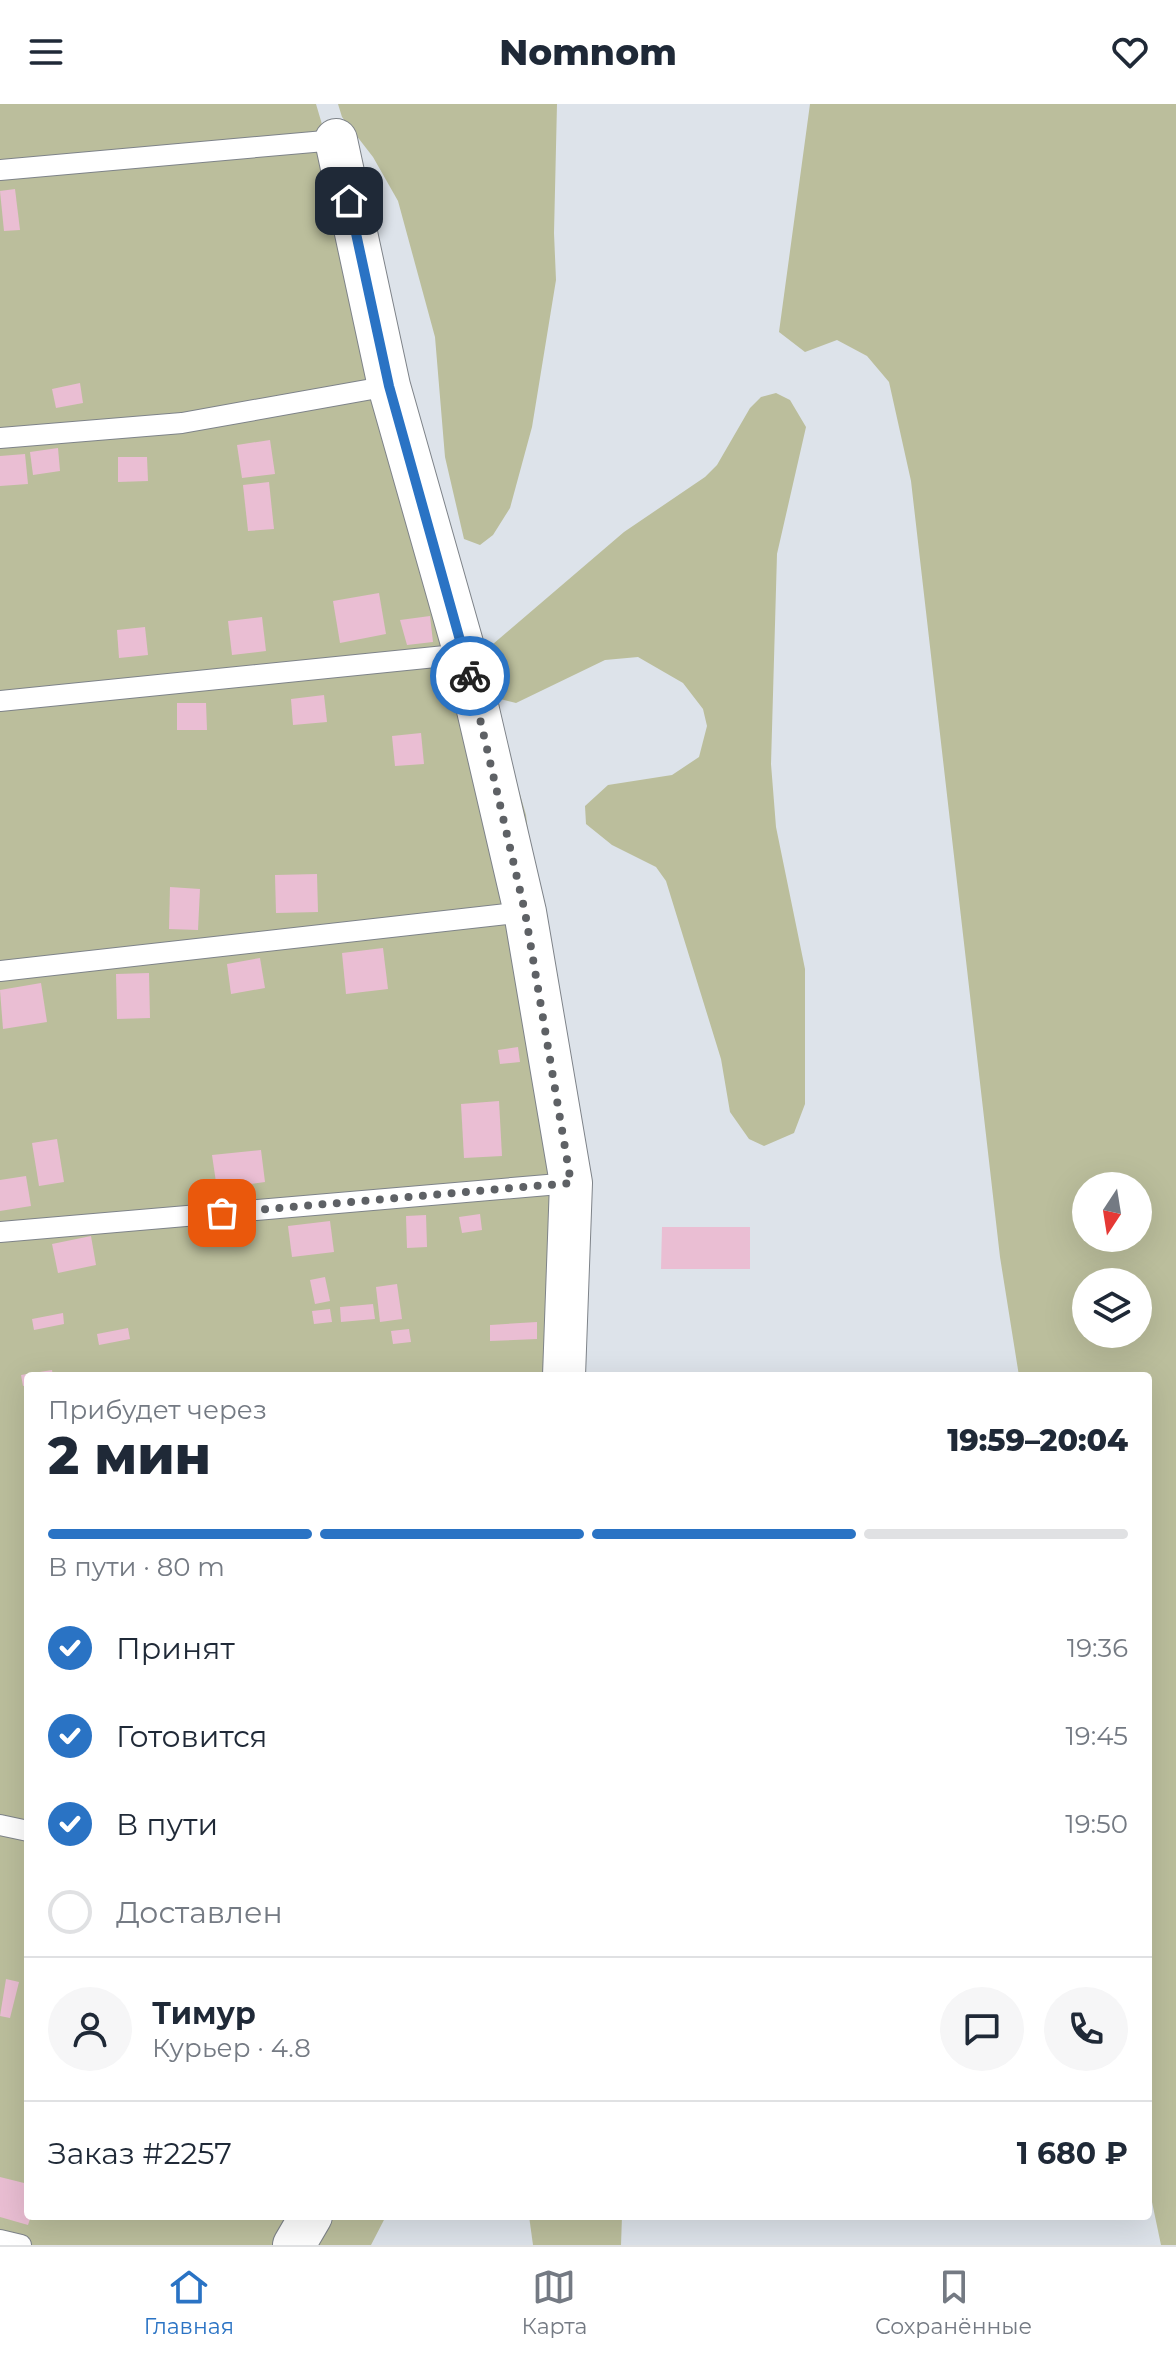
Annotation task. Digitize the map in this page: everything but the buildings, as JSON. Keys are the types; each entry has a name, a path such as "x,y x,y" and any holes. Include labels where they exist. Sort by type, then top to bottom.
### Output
{"street":[{"path":"336,140 389,386 465,654 525,912 571,1183 564,1372"},
{"path":"294,2245 309,2220"}],"lane":[{"path":"0,170 336,140"},
{"path":"0,438 182,423 389,386"},
{"path":"0,701 465,654"},
{"path":"0,971 525,912"},
{"path":"0,1232 571,1183"},
{"path":"0,1825 24,1830"},
{"path":"0,2240 21,2245"}],"green space":[{"path":"0,104 316,104 479,656 624,532 705,477 717,465 750,408 761,397 776,393 790,400 806,427 777,554 771,764 776,827 805,969 805,1104 794,1133 764,1146 749,1139 730,1112 721,1059 666,881 656,867 612,845 586,824 585,806 608,785 672,775 699,757 707,726 703,709 683,683 638,657 605,660 516,703 500,699 490,691 526,815 571,1183 579,1372 24,1372 24,2220 384,2220 371,2245 0,2245"},
{"path":"338,104 557,104 556,280 532,427 510,508 493,535 480,545 464,539 445,457 435,337 398,201 373,157 342,117"},
{"path":"810,104 1176,104 1176,2245 1161,2245 1152,2202 1152,1372 1018,1372 1000,1257 911,481 889,382 867,356 837,340 805,352 779,332"},
{"path":"530,2220 622,2220 621,2245 533,2245"}],"way so far":[{"path":"222,1213 571,1183 525,912 470,676"}],"route":[{"path":"349,201 389,386 470,676"}]}
